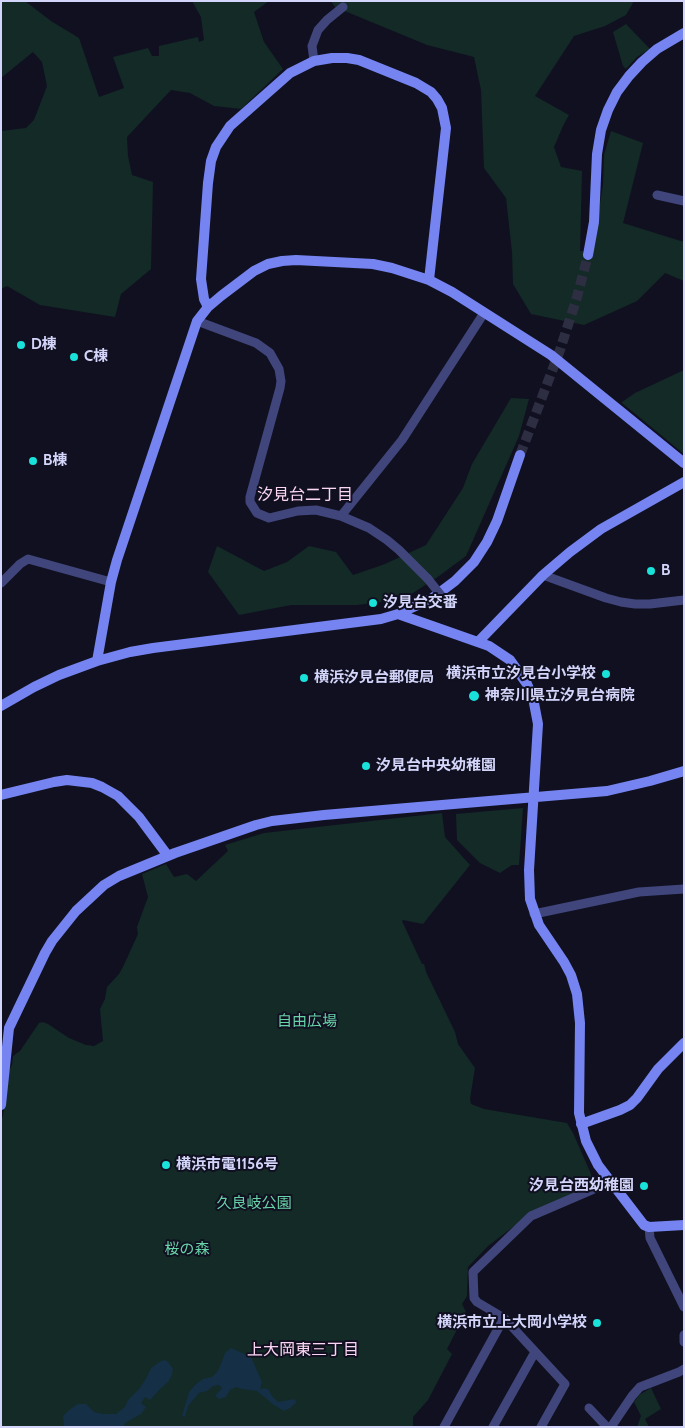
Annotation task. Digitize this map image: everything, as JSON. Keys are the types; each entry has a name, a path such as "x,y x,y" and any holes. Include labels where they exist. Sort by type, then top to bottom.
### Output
{"street":[{"path":"314,61 312,46 318,30 343,7"},
{"path":"588,255 594,222 597,154 601,130 608,110 617,92 642,62 657,49 683,34"},
{"path":"208,306 204,299 202,279 209,177 211,161 216,146 230,126 290,73 314,61 332,58 347,58 370,64 423,86 437,99 442,108 446,128 429,280"},
{"path":"657,195 684,201"},
{"path":"97,661 111,582 120,550 197,321 208,306 254,271 268,264 282,260 296,260 373,264 429,280 452,292 563,364 684,463"},
{"path":"341,516 398,446 484,313"},
{"path":"197,321 263,347 274,359 279,369 280,388 250,497 250,502 257,513 269,518 306,510 328,512 369,528 399,550 428,579 447,603"},
{"path":"1,706 34,687 76,668 130,652 381,619 398,614 431,599 455,581 474,562 487,542 498,521 520,455"},
{"path":"478,642 543,575 588,538 684,482"},
{"path":"1,583 20,564 28,559 111,582"},
{"path":"543,575 622,602 650,604 684,600"},
{"path":"398,614 489,646 510,660 527,684 533,698 538,724 532,797 529,889 534,914 543,932 571,975 577,994 580,1023 579,1091 581,1124 591,1153 598,1166 644,1225 648,1227 684,1225"},
{"path":"1,1105 5,1027 52,941 76,911 104,885 119,876 168,856 272,821 607,791 650,782 684,771"},
{"path":"1,795 67,780 92,783 118,796 139,817 168,856"},
{"path":"534,914 639,892 684,889"},
{"path":"581,1124 630,1105 658,1069 684,1043"},
{"path":"541,1427 565,1384 504,1318 476,1302 474,1298 473,1272 530,1216 610,1182"},
{"path":"648,1227 650,1238 684,1308"},
{"path":"444,1427 504,1318"},
{"path":"684,1335 684,1342"},
{"path":"492,1427 535,1352"},
{"path":"589,1408 609,1427 640,1387 684,1369"}],"green space":[{"path":"1,1 25,1 51,21 79,38 99,97 124,88 113,57 148,48 152,56 159,56 159,46 198,37 199,42 204,40 201,17 192,1 269,1 254,12 264,42 283,69 241,109 214,106 190,93 171,90 127,137 132,175 153,182 151,269 121,294 115,317 40,305 7,286 1,289 1,131 26,128 34,120 47,86 42,62 33,52 1,78"},
{"path":"331,1 634,1 626,15 605,26 574,36 535,96 569,115 554,147 561,167 582,171 580,251 592,252 603,185 604,155 611,131 643,143 623,223 684,242 684,281 665,273 637,301 584,325 531,314 513,284 512,252 506,198 484,168 481,90 474,57 427,45 335,7"},
{"path":"626,24 650,49 637,57 626,69 623,66 613,32"},
{"path":"684,370 684,454 622,402 635,393"},
{"path":"511,398 529,399 519,436 466,556 404,599 357,605 291,605 239,615 208,572 217,546 264,571 287,562 309,546 336,552 353,575 385,564 426,545 463,488 472,464"},
{"path":"523,808 519,865 512,865 500,873 480,863 457,840 456,814"},
{"name":"久良岐公園","path":"442,813 445,837 470,865 423,924 402,921 455,1032 458,1044 475,1068 470,1099 471,1104 484,1109 567,1123 595,1183 542,1208 517,1224 488,1246 468,1267 467,1296 462,1304 466,1312 447,1349 452,1354 428,1400 413,1417 413,1427 1,1427 1,1120 9,1070 12,1065 13,1056 20,1051 39,1023 48,1024 69,1038 86,1045 94,1046 103,1041 100,1009 105,999 107,987 119,974 138,934 137,927 148,897 142,874 166,864 174,877 187,874 196,881 228,851 225,845 264,833"},
{"path":"651,1388 661,1409 645,1419 649,1427 637,1427 641,1416 634,1402 639,1395"}],"water":[{"path":"231,1348 251,1357 262,1382 260,1389 265,1388 269,1390 278,1402 294,1399 297,1402 284,1411 257,1391 236,1387 230,1390 226,1397 219,1399 215,1396 222,1388 219,1385 199,1393 188,1406 185,1417 182,1416 189,1392 196,1384 203,1379 212,1377 218,1371 225,1353"},
{"path":"165,1360 173,1369 168,1382 150,1400 145,1397 141,1403 146,1407 141,1414 125,1423 124,1427 64,1427 63,1416 78,1404 86,1404 94,1412 116,1414 125,1407 128,1400 140,1388 151,1368"}],"tunnel":[{"path":"520,455 560,350 588,255"}],"place":[{"name":"D棟","path":"21,345"},
{"name":"C棟","path":"74,357"},
{"name":"B棟","path":"33,461"},
{"name":"B","path":"651,571"},
{"name":"汐見台交番","path":"373,603"},
{"name":"横浜市立汐見台小学校","path":"606,674"},
{"name":"横浜汐見台郵便局","path":"304,678"},
{"name":"神奈川県立汐見台病院","path":"474,696"},
{"name":"汐見台中央幼稚園","path":"366,766"},
{"name":"横浜市電1156号","path":"166,1165"},
{"name":"汐見台西幼稚園","path":"644,1186"},
{"name":"横浜市立上大岡小学校","path":"597,1323"}],"district":[{"name":"汐見台二丁目","path":"305,495"},
{"name":"上大岡東三丁目","path":"303,1350"}],"park label":[{"name":"自由広場","path":"307,1022"},
{"name":"桜の森","path":"187,1250"}]}
